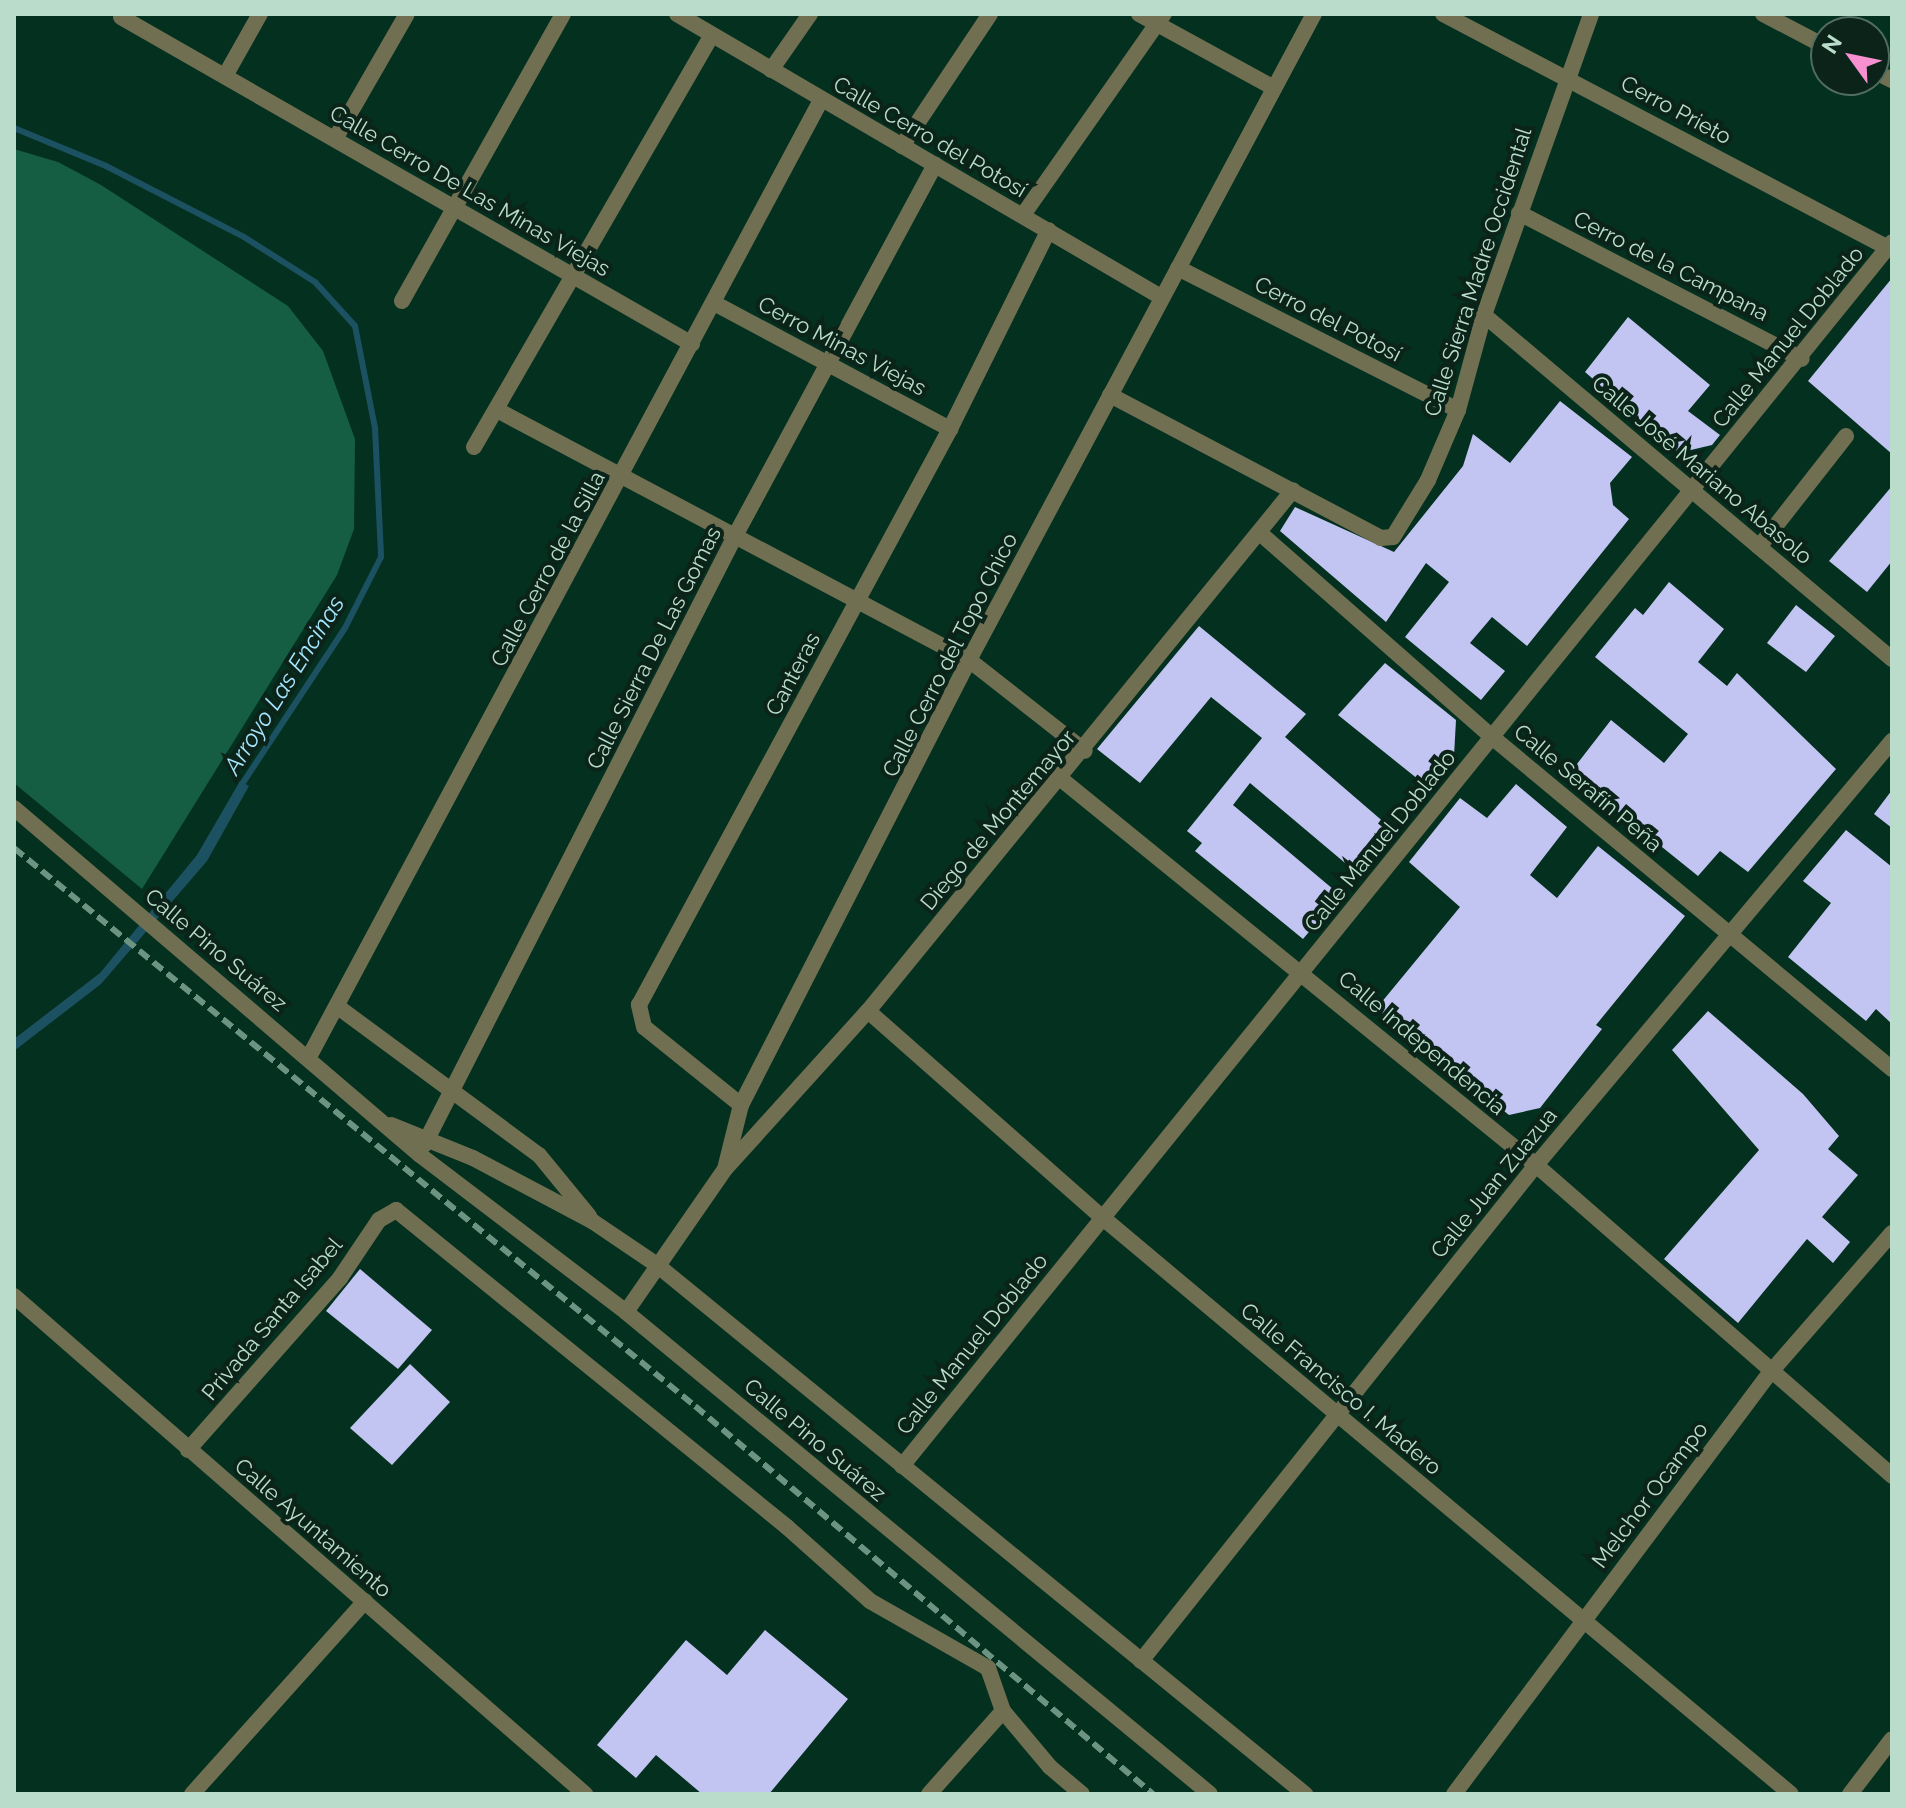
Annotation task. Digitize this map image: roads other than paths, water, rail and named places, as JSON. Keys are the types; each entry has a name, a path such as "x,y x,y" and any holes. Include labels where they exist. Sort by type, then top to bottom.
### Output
{"street":[{"path":"225,76 260,14"},
{"path":"335,139 407,14"},
{"path":"402,301 563,14"},
{"name":"Calle Cerro del Potosí","path":"677,14 1161,297"},
{"path":"771,70 810,14"},
{"path":"902,146 990,14"},
{"path":"1139,14 1160,19 1274,88"},
{"name":"Calle Cerro del Topo Chico","path":"626,1312 725,1169 741,1105 969,660 1314,14"},
{"name":"Cerro Prieto","path":"1443,14 1891,247"},
{"name":"Calle Sierra Madre Occidental","path":"1293,490 1381,538 1393,537 1428,480 1458,410 1484,315 1566,77 1591,14"},
{"path":"1763,14 1810,39"},
{"name":"Calle Cerro De Las Minas Viejas","path":"121,17 692,344"},
{"path":"1023,215 1160,19"},
{"path":"474,447 712,35"},
{"name":"Calle Cerro de la Silla","path":"309,1057 622,478 821,100"},
{"name":"Calle Sierra De Las Gomas","path":"420,1155 451,1087 735,536 831,364 935,164"},
{"name":"Cerro de la Campana","path":"1519,213 1802,359"},
{"name":"Canteras","path":"741,1105 644,1027 639,1005 950,429 1049,230"},
{"name":"Calle Manuel Doblado","path":"902,1466 1891,247"},
{"name":"Cerro del Potosí","path":"1178,268 1458,410"},
{"name":"Cerro Minas Viejas","path":"714,303 950,429"},
{"name":"Calle José Mariano Abasolo","path":"1484,315 1892,659"},
{"path":"1110,395 1293,490"},
{"path":"497,410 969,660 1085,751"},
{"path":"1759,547 1846,436"},
{"name":"Diego de Montemayor","path":"725,1169 868,1011 1085,751 1293,490"},
{"name":"Calle Serafín Peña","path":"1261,534 1492,737 1892,1069"},
{"name":"Calle Juan Zuazua","path":"1141,1661 1536,1165 1892,741"},
{"name":"Calle Independencia","path":"1061,779 1536,1165 1769,1374 1892,1476"},
{"name":"Calle Pino Suárez","path":"14,808 389,1125 420,1155 626,1312 1210,1794"},
{"name":"Calle Pino Suárez","path":"338,1007 451,1087 539,1155 592,1221"},
{"name":"Calle Francisco I. Madero","path":"868,1011 1103,1218 1791,1794"},
{"name":"Calle Pino Suárez","path":"389,1125 429,1136 592,1221 657,1265 1305,1794"},
{"name":"Privada Santa Isabel","path":"188,1450 340,1278 385,1214 396,1210 787,1527 870,1601 976,1659 994,1678 1003,1711"},
{"name":"Melchor Ocampo","path":"1454,1794 1769,1374 1892,1233"},
{"name":"Calle Ayuntamiento","path":"14,1296 585,1794"},
{"path":"192,1794 365,1601"},
{"path":"929,1794 1003,1711 1050,1767 1082,1794"},
{"path":"1850,1794 1892,1739"}],"water":[{"path":"240,781 249,786 207,861 101,984 14,1051 14,1039 100,973 197,855"}],"waterway":[{"name":"Arroyo Las Encinas","path":"14,128 106,166 244,237 315,282 355,326 375,428 381,557 345,628 240,787"}],"railway":[{"path":"14,848 695,1406 1153,1794"}]}
